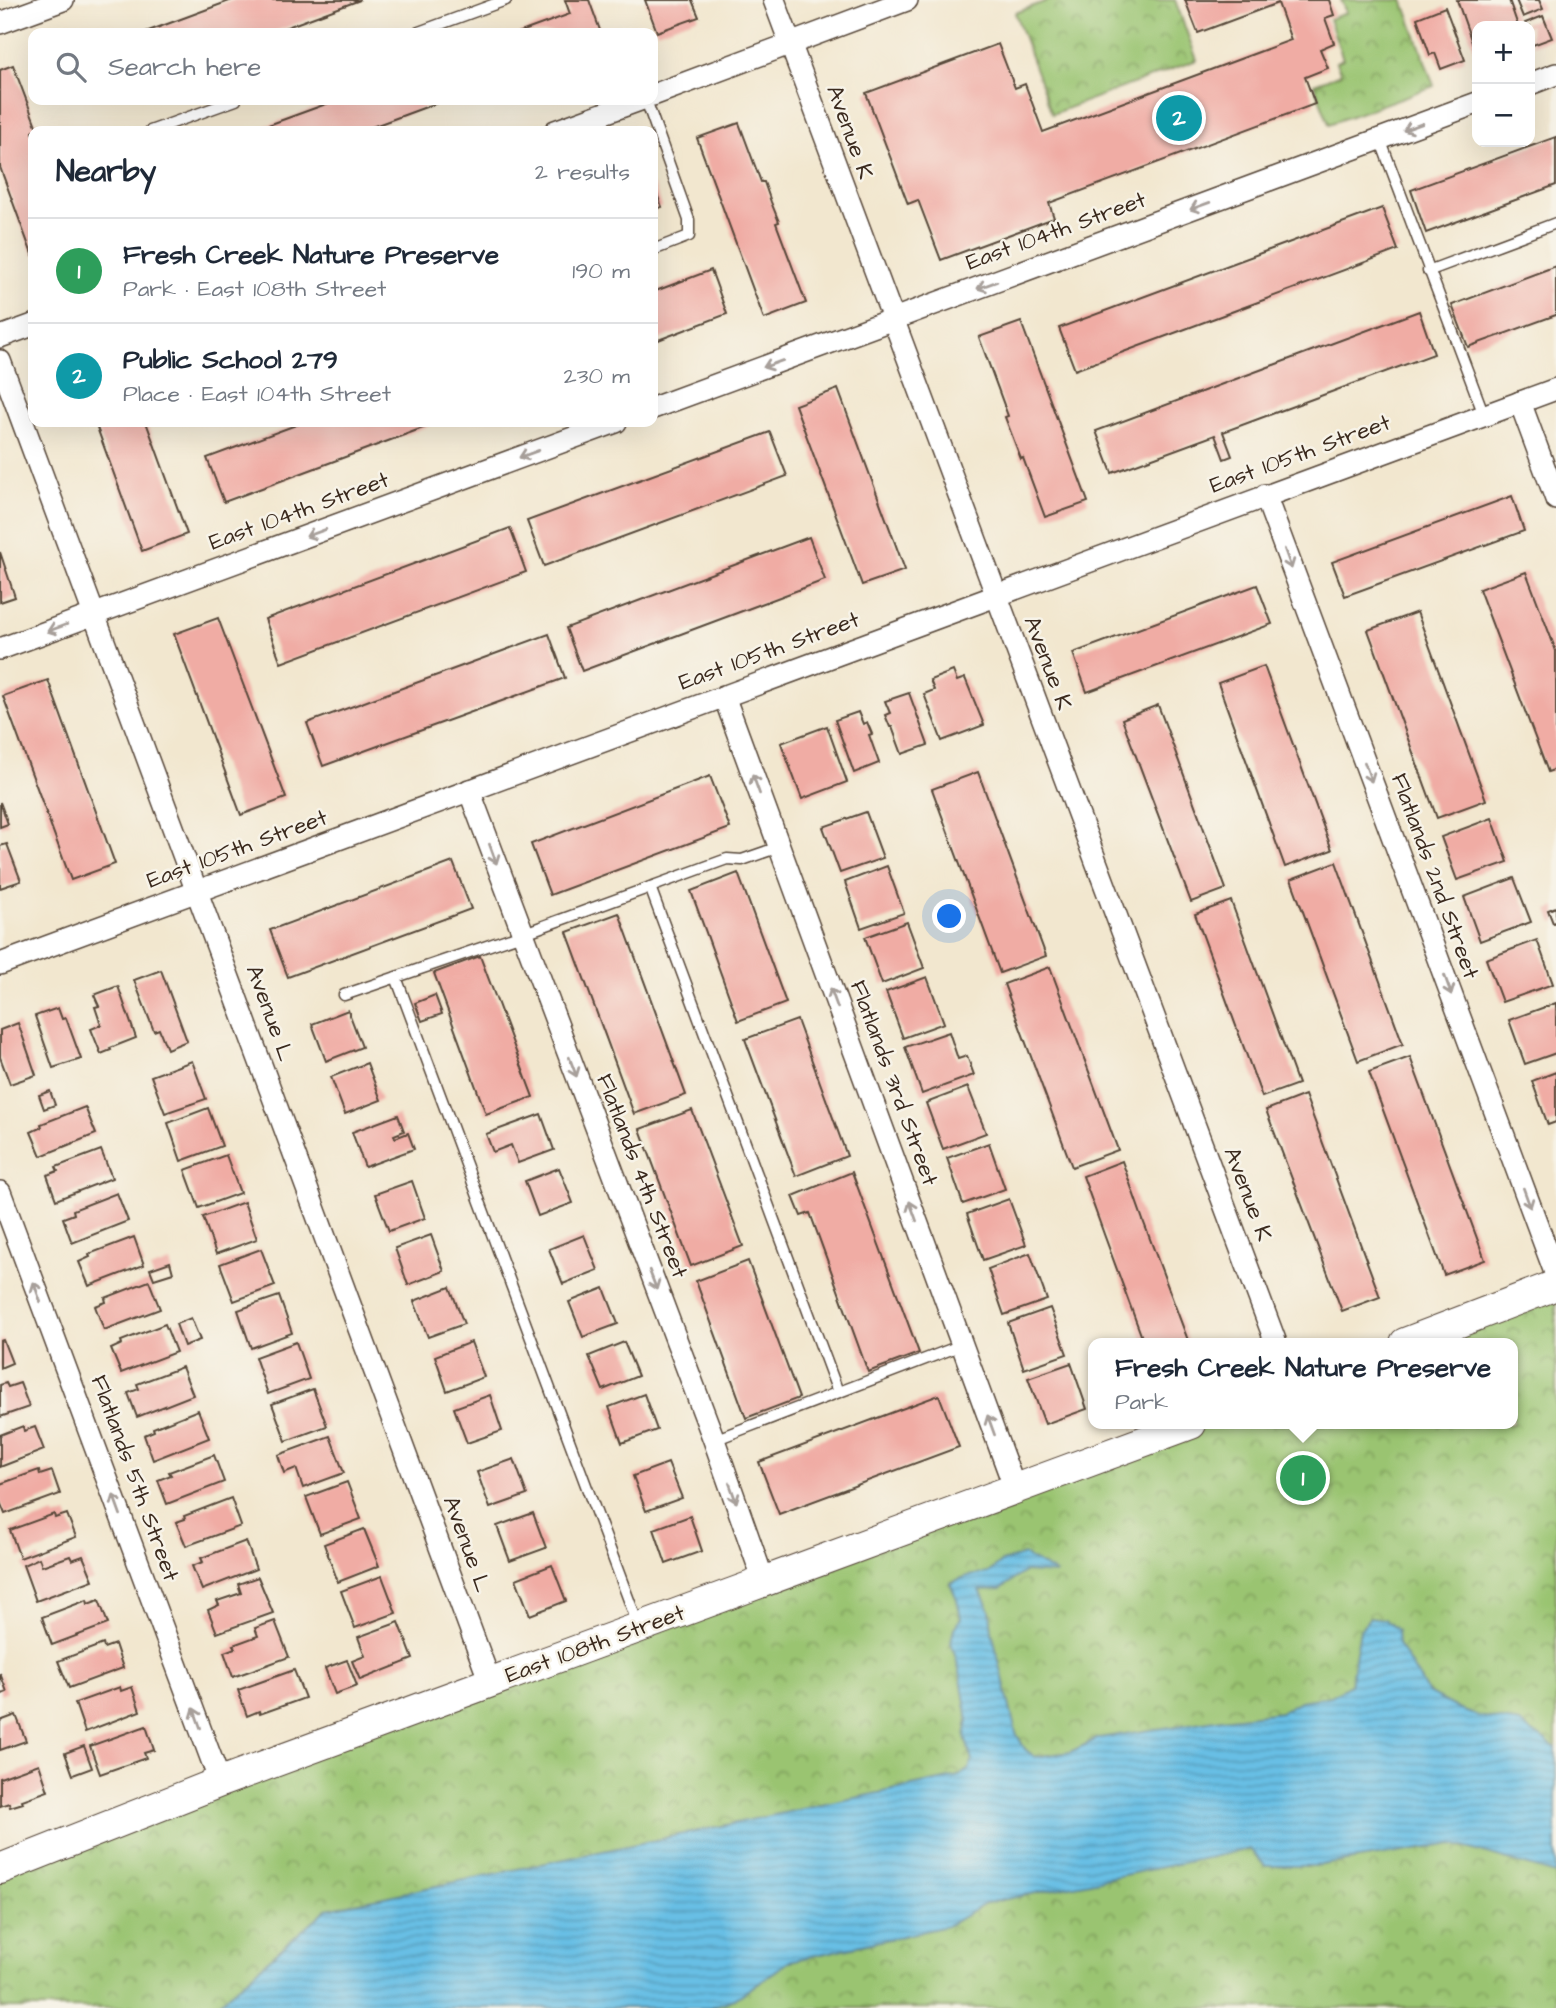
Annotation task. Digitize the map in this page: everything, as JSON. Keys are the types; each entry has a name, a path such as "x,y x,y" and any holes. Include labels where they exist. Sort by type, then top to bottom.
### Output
{"street":[{"path":"0,23 63,0"},
{"name":"Avenue K","path":"774,0 1274,1338"},
{"path":"658,93 907,0"},
{"path":"1535,82 1556,74"},
{"path":"569,126 626,105"},
{"name":"East 104th Street","path":"658,406 1472,105"},
{"path":"0,337 28,327"},
{"name":"Avenue L","path":"0,361 489,1682"},
{"name":"East 105th Street","path":"0,964 1556,388"},
{"path":"1520,402 1556,499"},
{"name":"East 104th Street","path":"0,649 603,427"},
{"name":"Flatlands 2nd Street","path":"1265,495 1556,1275"},
{"name":"Flatlands 3rd Street","path":"723,696 1015,1489"},
{"name":"Flatlands 4th Street","path":"469,790 714,1440 764,1582"},
{"name":"Flatlands 5th Street","path":"0,1192 220,1782"},
{"path":"1418,1338 1556,1286"},
{"name":"East 108th Street","path":"0,1869 220,1782 1177,1429"}],"lane":[{"path":"430,28 506,0"},
{"path":"164,126 222,105"},
{"path":"648,105 655,126"},
{"path":"658,133 689,220 689,236 658,248"},
{"path":"1380,139 1484,415"},
{"path":"1428,271 1556,223"},
{"path":"344,995 523,934 727,859 742,860 779,847"},
{"path":"650,887 838,1392"},
{"path":"396,977 639,1628"},
{"path":"714,1440 962,1345"}],"green space":[{"path":"1049,0 1175,0 1197,60 1052,114 1015,13"},
{"path":"1341,0 1403,0 1434,86 1329,124 1314,84 1341,74 1336,62 1343,59 1329,19 1346,13"},
{"path":"1556,1288 1556,1758 1356,1722 250,2008 1,2008 0,1870 1181,1429 1518,1429 1518,1338 1422,1338"},
{"path":"1458,1828 1556,1854 1556,2008 645,2008 789,1942 1255,1833"}],"water":[{"path":"1024,1555 1057,1574 1024,1572 1001,1589 980,1590 990,1611 992,1631 1016,1733 1025,1749 1035,1757 1070,1752 1099,1738 1281,1712 1300,1701 1331,1696 1350,1685 1360,1630 1370,1617 1384,1619 1397,1630 1398,1644 1428,1693 1478,1716 1520,1723 1556,1748 1556,1874 1453,1844 1315,1866 1265,1866 1250,1849 987,1903 947,1926 790,1961 735,1999 708,2008 213,2008 327,1909 959,1776 969,1769 972,1762 965,1736 968,1721 960,1672 951,1642 954,1628 961,1618 950,1583 967,1576 988,1573 1002,1562"}],"building":[{"path":"232,0 360,0 284,28 156,28"},
{"path":"565,0 589,0 599,28 532,28 570,14"},
{"path":"645,0 692,0 699,17 658,32"},
{"path":"1185,0 1329,0 1334,15 1325,18 1334,43 1320,49 1328,68 1305,77 1315,104 1049,203 1054,218 941,260 918,200 908,204 866,93 998,44 1015,88 1025,84 1043,132 1291,40 1278,3 1198,33"},
{"path":"1457,0 1509,0 1516,21 1472,21 1472,42"},
{"path":"1516,0 1539,0 1543,9 1523,17"},
{"path":"1445,7 1465,60 1441,69 1435,53 1430,55 1417,18"},
{"path":"1543,16 1552,38 1535,44 1535,21 1530,21"},
{"path":"13,65 36,126 28,126 28,243 0,167 0,70"},
{"path":"323,105 431,105 375,126 266,126"},
{"path":"739,123 779,222 776,223 806,303 764,319 697,138"},
{"path":"1556,137 1556,185 1426,233 1411,190 1535,147"},
{"path":"1382,208 1398,250 1075,370 1059,328"},
{"path":"1556,266 1556,315 1468,347 1452,305"},
{"path":"711,270 727,314 658,340 658,290"},
{"path":"1419,311 1434,354 1223,432 1232,456 1224,459 1215,435 1112,473 1096,431"},
{"path":"1021,322 1088,502 1045,517 1005,417 1008,416 979,337"},
{"path":"838,389 905,570 862,585 795,405"},
{"path":"97,427 148,427 187,534 142,551"},
{"path":"291,427 426,427 224,502 207,458"},
{"path":"770,432 787,476 544,566 527,521"},
{"path":"1512,496 1524,531 1345,596 1332,562"},
{"path":"510,528 526,572 281,663 265,619"},
{"path":"809,537 825,580 582,671 566,628"},
{"path":"0,552 15,597 0,602"},
{"path":"1526,572 1556,651 1556,769 1548,772 1479,589"},
{"path":"1257,585 1272,624 1087,692 1073,653"},
{"path":"1417,612 1486,800 1437,818 1368,630"},
{"path":"218,618 286,798 241,815 174,634"},
{"path":"549,634 565,678 323,766 307,723"},
{"path":"1264,666 1332,850 1285,867 1218,683"},
{"path":"953,671 957,681 965,678 984,725 942,741 924,694 934,690 930,680"},
{"path":"48,680 115,864 71,880 3,696"},
{"path":"909,693 928,745 902,754 885,715 890,713 885,701"},
{"path":"1158,705 1226,889 1191,902 1122,719"},
{"path":"858,712 863,724 867,722 872,734 869,735 879,763 854,773 835,720"},
{"path":"827,726 847,782 802,799 781,743"},
{"path":"978,772 1046,956 1000,973 932,789"},
{"path":"710,776 730,828 550,895 531,844"},
{"path":"0,802 8,824 0,827"},
{"path":"866,812 883,858 840,873 823,827"},
{"path":"1492,818 1508,862 1457,880 1441,837"},
{"path":"7,844 21,881 0,888 0,846"},
{"path":"453,862 471,909 288,977 270,930"},
{"path":"1336,862 1403,1044 1358,1061 1291,879"},
{"path":"887,866 904,913 861,928 845,882"},
{"path":"738,873 786,1003 738,1021 691,891"},
{"path":"1514,878 1531,922 1480,941 1464,897"},
{"path":"1231,901 1298,1084 1262,1097 1195,914"},
{"path":"1556,907 1556,922 1553,923 1548,910"},
{"path":"619,913 686,1095 634,1114 567,932"},
{"path":"907,922 924,968 882,984 865,937"},
{"path":"1537,940 1553,984 1502,1002 1486,959"},
{"path":"480,956 533,1097 486,1114 434,973"},
{"path":"1050,967 1118,1150 1072,1167 1004,984"},
{"path":"161,970 187,1041 167,1049 159,1029 154,1031 134,980"},
{"path":"927,977 944,1023 903,1038 886,992"},
{"path":"118,986 136,1038 101,1054 91,1029 101,1025 95,1007 99,1006 94,995"},
{"path":"435,995 442,1014 422,1021 415,1003"},
{"path":"1556,1003 1556,1053 1525,1064 1509,1020"},
{"path":"58,1008 62,1019 66,1018 81,1059 53,1068 35,1016"},
{"path":"348,1010 362,1047 326,1061 312,1024"},
{"path":"797,1020 847,1156 796,1176 745,1039"},
{"path":"18,1023 36,1075 10,1084 0,1057 0,1030"},
{"path":"949,1032 958,1059 967,1056 974,1075 922,1094 905,1047"},
{"path":"1410,1057 1485,1260 1444,1275 1369,1072"},
{"path":"192,1061 206,1099 165,1113 151,1076"},
{"path":"367,1063 381,1100 345,1114 331,1077"},
{"path":"1556,1072 1556,1122 1548,1125 1532,1081"},
{"path":"968,1087 986,1133 943,1149 926,1103"},
{"path":"50,1091 55,1105 44,1109 39,1095"},
{"path":"1305,1095 1380,1297 1342,1311 1266,1110"},
{"path":"85,1107 96,1134 41,1156 31,1132 42,1127 41,1124"},
{"path":"208,1108 222,1146 181,1161 168,1123"},
{"path":"692,1110 743,1246 691,1266 640,1129"},
{"path":"541,1114 554,1150 518,1163 511,1145 493,1152 486,1134"},
{"path":"398,1115 404,1131 394,1135 395,1138 408,1133 414,1149 365,1167 352,1132"},
{"path":"989,1143 1005,1189 963,1204 947,1158"},
{"path":"101,1150 112,1178 56,1200 47,1175 58,1171 56,1167"},
{"path":"226,1155 240,1193 199,1208 185,1170"},
{"path":"1122,1161 1187,1338 1142,1338 1083,1176"},
{"path":"559,1168 573,1203 538,1216 525,1181"},
{"path":"852,1172 919,1353 868,1372 810,1213 801,1216 793,1196"},
{"path":"412,1181 425,1218 389,1231 375,1194"},
{"path":"117,1193 128,1221 72,1243 63,1218 74,1214 73,1210"},
{"path":"1009,1199 1026,1245 983,1260 967,1214"},
{"path":"244,1202 257,1239 216,1254 203,1217"},
{"path":"431,1235 444,1271 408,1285 395,1248"},
{"path":"584,1235 598,1270 563,1284 549,1249"},
{"path":"134,1237 144,1265 89,1286 79,1262 90,1257 89,1254"},
{"path":"261,1249 275,1286 234,1301 220,1264"},
{"path":"1030,1253 1047,1300 1004,1315 988,1269"},
{"path":"748,1261 799,1398 746,1418 696,1281"},
{"path":"170,1262 173,1273 154,1279 150,1269"},
{"path":"149,1281 160,1309 104,1330 95,1306 106,1302 105,1298"},
{"path":"450,1287 464,1324 428,1337 414,1301"},
{"path":"604,1288 618,1324 583,1337 569,1302"},
{"path":"279,1296 292,1333 251,1348 238,1310"},
{"path":"1050,1308 1067,1354 1024,1369 1008,1323"},
{"path":"191,1318 200,1340 184,1346 176,1324"},
{"path":"165,1324 176,1352 121,1373 111,1349 122,1344 121,1341"},
{"path":"3,1340 12,1363 0,1368 0,1341"},
{"path":"296,1342 309,1379 268,1394 255,1357"},
{"path":"471,1342 484,1377 447,1391 435,1356"},
{"path":"624,1342 638,1376 603,1390 589,1356"},
{"path":"1071,1363 1087,1409 1045,1424 1028,1378"},
{"path":"182,1367 193,1395 137,1417 128,1393 139,1389 137,1384"},
{"path":"6,1383 8,1387 20,1383 29,1407 0,1417 0,1385"},
{"path":"313,1389 327,1426 286,1441 272,1404"},
{"path":"644,1394 657,1430 622,1443 609,1407"},
{"path":"490,1395 502,1431 467,1443 454,1408"},
{"path":"939,1395 959,1447 779,1514 759,1462"},
{"path":"198,1410 209,1438 153,1460 144,1435 154,1431 153,1428"},
{"path":"23,1426 24,1431 35,1427 44,1450 0,1467 0,1435"},
{"path":"330,1436 344,1473 303,1488 296,1468 284,1473 278,1455"},
{"path":"214,1455 224,1482 167,1504 158,1480 171,1475 169,1472"},
{"path":"514,1459 527,1495 490,1508 477,1472"},
{"path":"668,1463 682,1498 646,1511 633,1476"},
{"path":"39,1470 40,1475 52,1471 60,1494 5,1514 0,1502 0,1484"},
{"path":"347,1482 361,1519 320,1534 306,1497"},
{"path":"231,1498 241,1526 186,1546 176,1522 185,1519 184,1516"},
{"path":"533,1513 546,1548 510,1561 497,1526"},
{"path":"54,1514 55,1518 67,1514 76,1537 20,1558 10,1530"},
{"path":"690,1516 702,1551 666,1564 654,1529"},
{"path":"364,1529 379,1566 338,1582 324,1544"},
{"path":"246,1541 256,1569 202,1590 192,1566 203,1562 201,1558"},
{"path":"70,1556 72,1560 83,1556 93,1580 36,1601 23,1565 39,1558 42,1566"},
{"path":"552,1565 566,1601 530,1615 516,1579"},
{"path":"382,1576 396,1613 355,1628 341,1591"},
{"path":"258,1577 273,1613 217,1633 208,1610 219,1605 217,1601 241,1593 238,1584"},
{"path":"87,1600 88,1604 99,1600 108,1624 52,1645 42,1617"},
{"path":"275,1621 289,1657 233,1677 224,1652 235,1648 233,1645 258,1636 255,1628"},
{"path":"399,1622 413,1659 360,1680 352,1661 365,1656 358,1637"},
{"path":"103,1644 104,1648 115,1644 123,1668 69,1688 58,1661"},
{"path":"347,1660 357,1686 335,1694 325,1668"},
{"path":"294,1670 305,1698 247,1716 238,1690"},
{"path":"0,1673 7,1692 0,1695"},
{"path":"120,1687 121,1691 132,1687 140,1711 85,1732 75,1703"},
{"path":"16,1715 26,1741 0,1750 0,1721"},
{"path":"146,1726 154,1750 144,1753 146,1758 100,1774 90,1746"},
{"path":"84,1746 92,1768 73,1775 65,1753"},
{"path":"39,1764 48,1791 22,1800 23,1803 10,1807 9,1803 0,1806 0,1778"}],"place":[{"name":"Public School 279","path":"1179,118"},
{"name":"Fresh Creek Nature Preserve","path":"1303,1478"}]}
